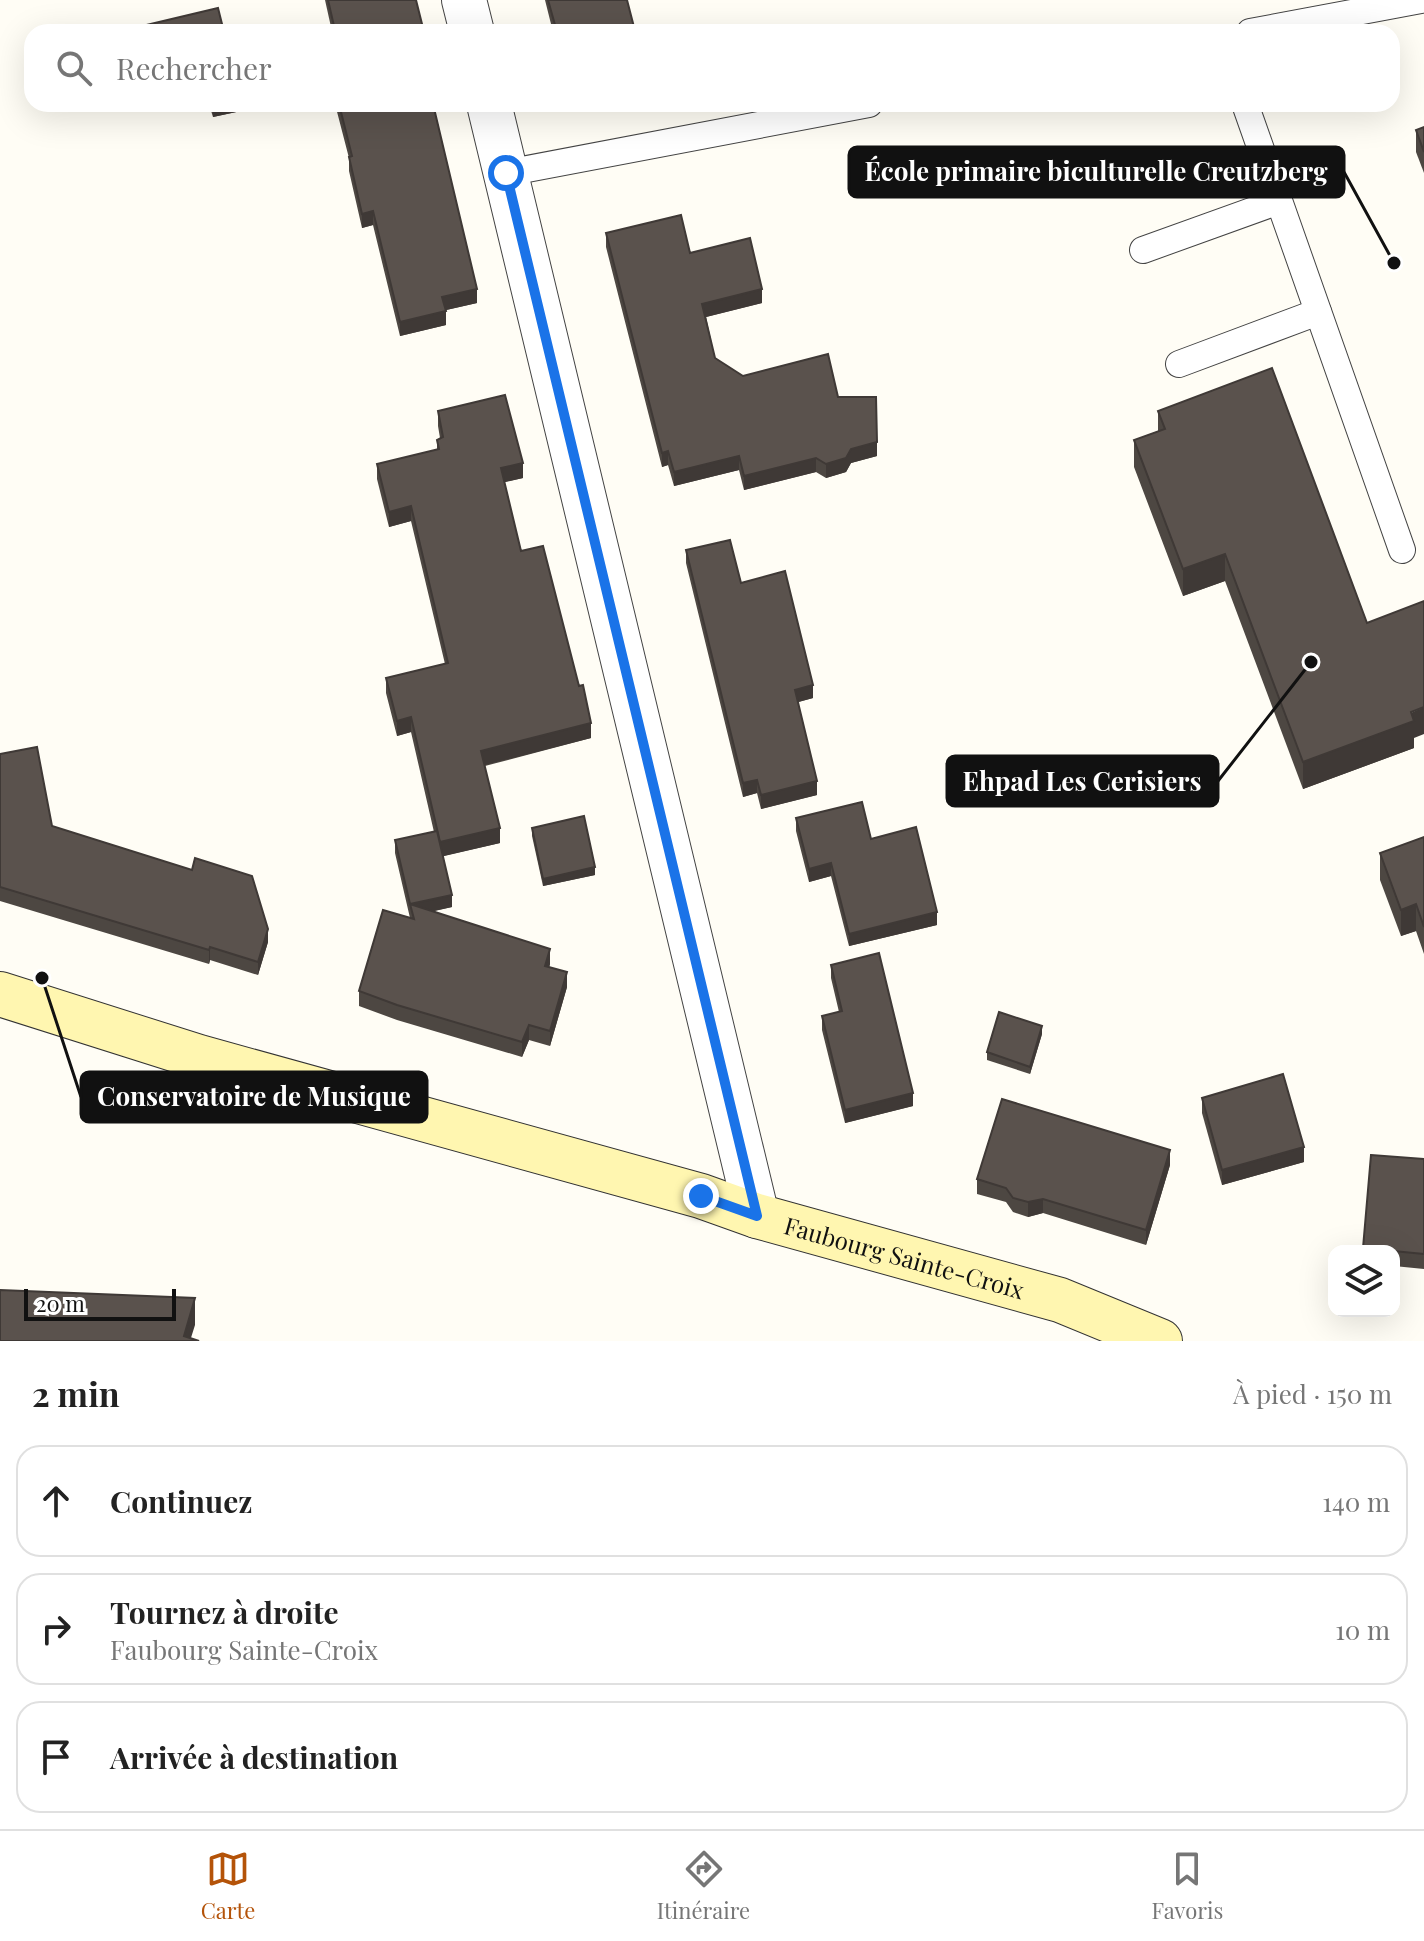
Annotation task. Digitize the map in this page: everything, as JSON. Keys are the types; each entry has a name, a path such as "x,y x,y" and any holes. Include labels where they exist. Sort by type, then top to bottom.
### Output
{"main road":[{"name":"Faubourg Sainte-Croix","path":"0,994 199,1057 701,1196 757,1216 1060,1300 1160,1341"}],"street":[{"path":"464,0 470,24"},
{"path":"491,112 757,1216"}],"lane":[{"path":"1293,24 1421,0"},
{"path":"506,173 827,112"},
{"path":"1248,112 1402,550"},
{"path":"1143,250 1279,201"},
{"path":"1179,364 1318,312"}],"building":[{"path":"328,0 416,0 422,24 334,24"},
{"path":"548,0 627,0 633,24 555,24"},
{"path":"218,8 222,24 151,24"},
{"path":"341,112 435,112 477,289 442,297 446,311 400,322 373,211 362,214 349,157 352,156"},
{"path":"1424,127 1424,152 1416,130"},
{"path":"681,215 690,253 750,238 762,289 702,304 715,358 743,376 828,354 838,397 876,397 877,442 851,449 846,458 826,464 816,458 744,476 739,456 674,472 668,451 662,453 606,233"},
{"path":"1272,368 1367,623 1424,601 1424,707 1411,712 1414,721 1303,762 1225,554 1183,569 1134,440 1165,429 1158,411"},
{"path":"505,395 523,463 501,468 521,551 543,546 591,723 481,751 500,828 440,842 411,717 397,721 386,678 448,663 411,506 389,512 377,464 439,449 437,440 443,437 438,411"},
{"path":"730,540 741,583 785,571 813,685 795,690 817,781 761,795 757,780 743,783 686,550"},
{"path":"37,747 52,826 192,870 195,858 252,876 268,929 258,962 0,887 0,754"},
{"path":"862,802 871,839 916,827 937,912 849,934 831,863 809,869 796,818"},
{"path":"584,816 595,867 543,879 532,828"},
{"path":"437,831 452,895 410,904 395,840"},
{"path":"1424,837 1424,927 1416,904 1401,910 1380,853"},
{"path":"410,904 550,949 545,966 567,972 550,1031 529,1025 522,1042 359,991 383,910 414,919"},
{"path":"879,953 913,1093 845,1110 822,1016 842,1011 831,965"},
{"path":"999,1012 1042,1026 1030,1067 987,1052"},
{"path":"1283,1074 1304,1147 1222,1170 1202,1098"},
{"path":"1002,1099 1170,1150 1146,1230 1043,1199 1028,1202 1013,1198 1006,1188 977,1179"},
{"path":"1371,1155 1424,1159 1424,1254 1400,1252 1400,1245 1363,1245"},
{"path":"0,1290 195,1298 184,1336 199,1341 0,1341"}],"place":[{"name":"École primaire biculturelle Creutzberg","path":"1394,263"},
{"name":"Ehpad Les Cerisiers","path":"1311,662"},
{"name":"Conservatoire de Musique","path":"42,978"}],"route":[{"path":"506,173 757,1216 701,1196"}]}
